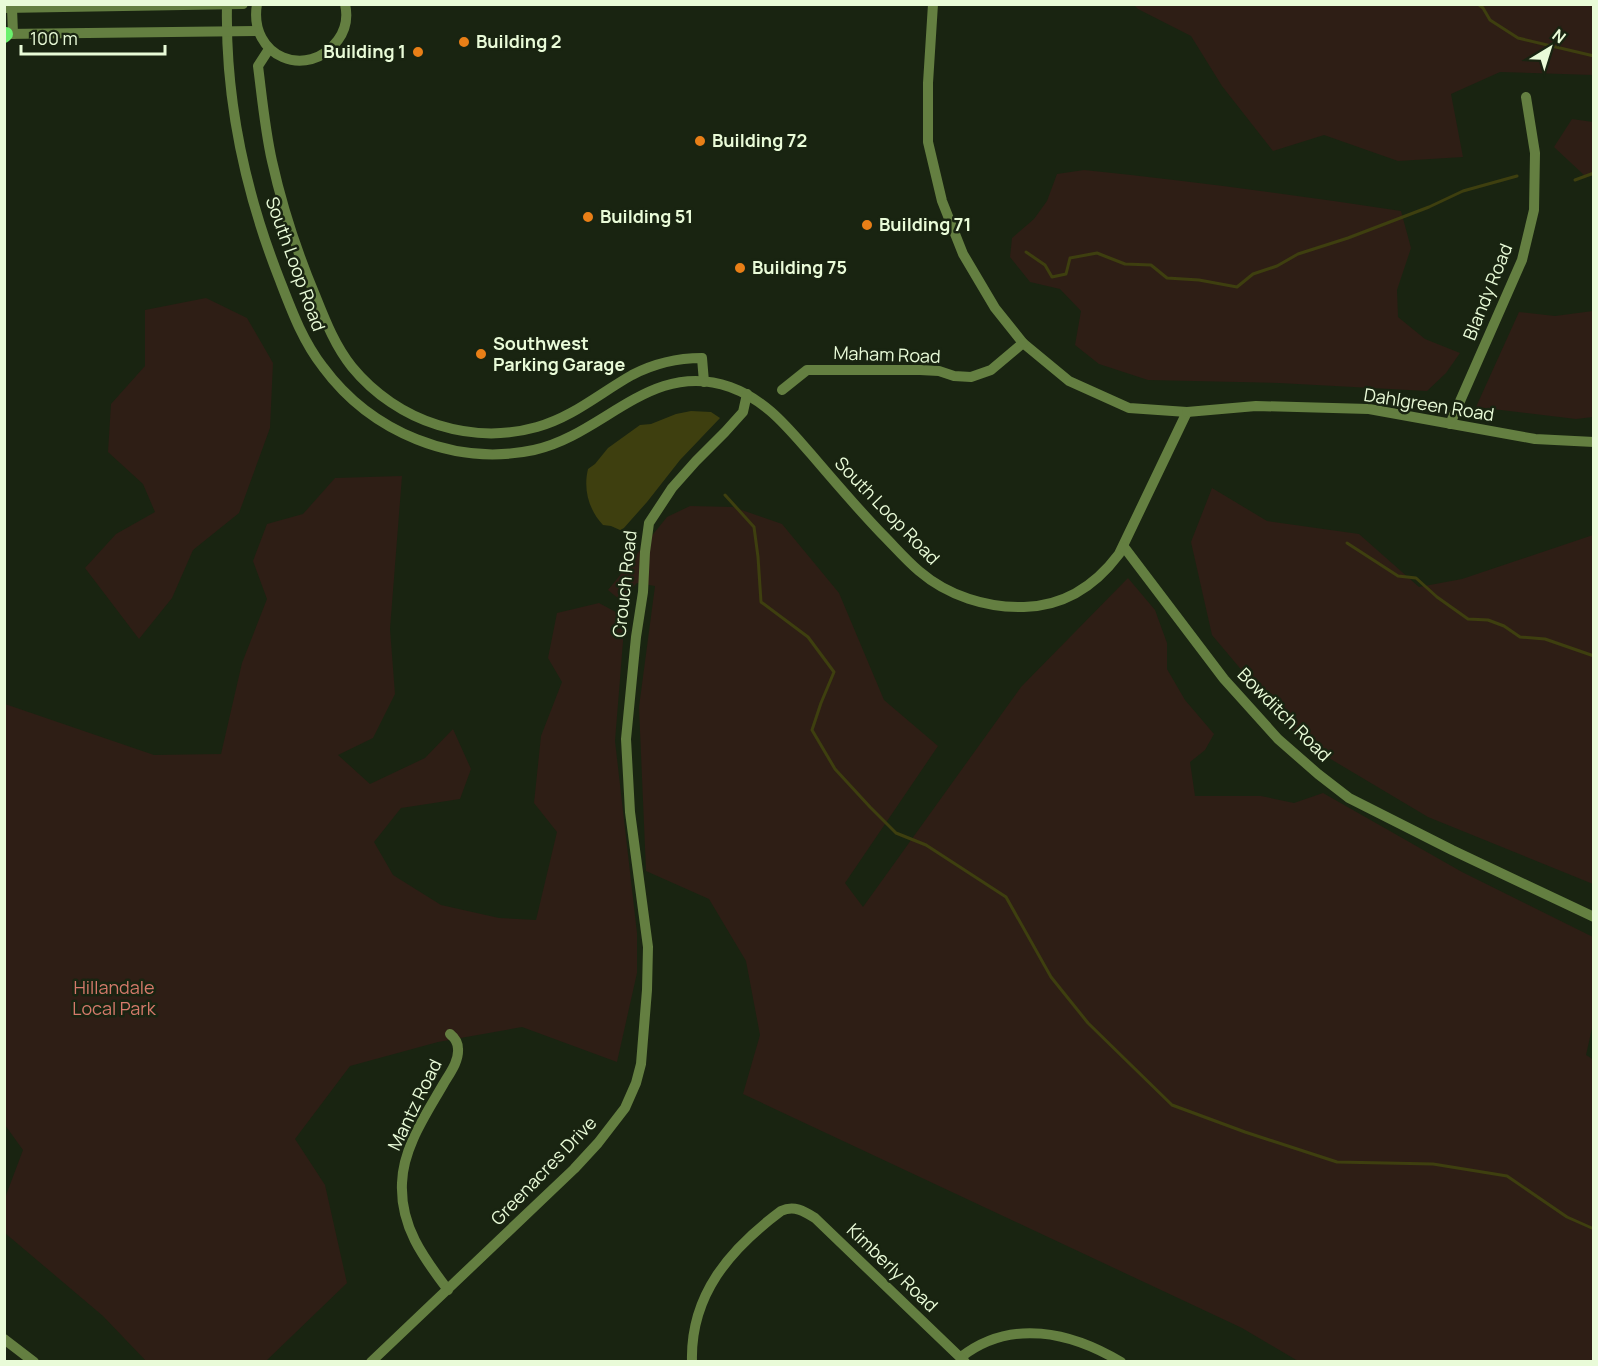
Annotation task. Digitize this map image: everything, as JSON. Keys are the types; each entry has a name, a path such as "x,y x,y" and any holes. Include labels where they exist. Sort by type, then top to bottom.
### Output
{"street":[{"path":"243,4 8,8 7,34 258,31"},
{"path":"257,4 255,13 261,40 281,57 296,60 310,60 326,53 339,39 345,27 347,15 345,4"},
{"name":"Dahlgreen Road","path":"933,4 928,83 928,141 942,201 963,254 995,308 1023,343 1069,381 1129,408 1187,412 1256,406 1369,409 1535,439 1593,442"},
{"name":"South Loop Road","path":"227,5 227,32 241,150 257,216 297,324 309,347 335,382 374,416 403,434 431,445 460,452 506,454 542,448 568,439 648,391 686,381 720,384 747,394 776,415 861,513 895,548 920,572 957,595 998,606 1049,604 1080,591 1104,573 1124,547"},
{"name":"South Loop Road","path":"269,49 258,66 271,160 286,214 309,282 331,333 352,367 380,395 431,423 459,430 490,433 522,430 552,422 586,405 633,375 673,361 702,358 704,382"},
{"name":"Blandy Road","path":"1450,424 1521,260 1534,210 1535,153 1526,97"},
{"name":"Maham Road","path":"782,390 807,370 921,370 971,377 991,370 1023,343"},
{"name":"Crouch Road","path":"630,812 626,740 649,523 672,488 742,412 747,394"},
{"path":"1124,547 1187,412"},
{"name":"Bowditch Road","path":"1124,547 1224,679 1278,739 1318,774 1349,798 1593,918"},
{"name":"Greenacres Drive","path":"371,1362 574,1169 625,1108 641,1064 648,946 630,812"},
{"name":"Mantz Road","path":"447,1290 411,1235 405,1214 402,1183 405,1160 415,1134 455,1063 459,1050 457,1041 450,1034"},
{"name":"Kimberly Road","path":"692,1362 691,1346 696,1318 707,1290 730,1257 748,1239 781,1211 789,1209 802,1211 815,1218 963,1359"},
{"path":"963,1359 972,1349 992,1339 1016,1334 1052,1334 1098,1348 1121,1362"},
{"path":"4,1340 34,1362"}],"green space":[{"path":"1134,5 1593,5 1593,75 1500,72 1451,94 1463,157 1398,161 1324,135 1273,151 1222,86 1191,36"},
{"path":"1572,119 1593,122 1593,176 1584,175 1554,147"},
{"path":"1084,170 1401,211 1411,248 1397,290 1398,317 1425,339 1460,353 1446,373 1427,391 1279,383 1148,380 1099,364 1075,345 1081,311 1060,289 1030,282 1010,257 1012,238 1034,219 1047,201 1057,174"},
{"path":"206,298 247,318 273,363 270,428 239,513 193,550 172,598 139,639 85,568 116,534 155,512 143,484 108,452 111,404 145,366 145,310"},
{"path":"1593,311 1593,417 1576,419 1476,407 1519,312 1555,316"},
{"name":"Hillandale Local Park","path":"402,476 390,629 395,694 373,738 338,755 370,784 425,758 453,729 471,769 460,799 401,808 374,842 393,875 441,905 499,918 536,920 557,832 534,803 541,736 562,682 548,658 557,613 599,603 625,617 615,741 637,933 637,973 617,1062 522,1027 438,1042 350,1066 295,1139 325,1185 347,1283 266,1361 146,1361 103,1316 5,1233 5,1198 23,1150 5,1125 5,704 154,755 221,754 242,663 267,599 253,561 267,524 303,514 335,478"},
{"path":"1212,488 1267,521 1359,534 1419,587 1462,579 1593,535 1593,884 1428,817 1302,742 1212,635 1191,542"},
{"path":"690,506 733,507 782,524 839,593 884,700 938,746 845,883 863,907 1021,687 1128,578 1155,610 1167,643 1167,669 1185,700 1214,734 1205,750 1190,762 1195,796 1261,796 1294,803 1323,793 1462,872 1593,937 1593,1024 1586,1055 1594,1060 1593,1361 1298,1361 1242,1328 743,1094 760,1035 746,961 709,899 646,871 639,707 655,586 637,583 620,600 608,590 667,517"}],"shaded area":[{"path":"691,411 711,412 720,418 680,460 623,529 603,525 588,499 586,484 588,469 608,448 640,425 651,424"}],"waterway":[{"path":"1478,4 1490,20 1518,38 1594,56"},
{"path":"1575,180 1594,173"},
{"path":"1026,252 1045,265 1052,277 1066,274 1070,258 1097,253 1125,264 1151,265 1167,278 1199,280 1237,287 1253,274 1277,266 1298,254 1348,238 1429,207 1463,191 1517,176"},
{"path":"725,495 754,527 761,602 808,637 834,672 812,730 835,769 896,833 926,845 1006,897 1051,977 1088,1023 1172,1105 1337,1162 1433,1164 1507,1176 1567,1217 1594,1229"},
{"path":"1347,543 1398,576 1416,578 1437,597 1468,619 1488,620 1504,626 1520,637 1545,639 1594,656"}],"place":[{"name":"Building 2","path":"464,42"},
{"name":"Building 1","path":"418,52"},
{"name":"Building 72","path":"700,141"},
{"name":"Building 51","path":"588,217"},
{"name":"Building 71","path":"867,225"},
{"name":"Building 75","path":"740,268"},
{"name":"Southwest Parking Garage","path":"481,354"}]}
